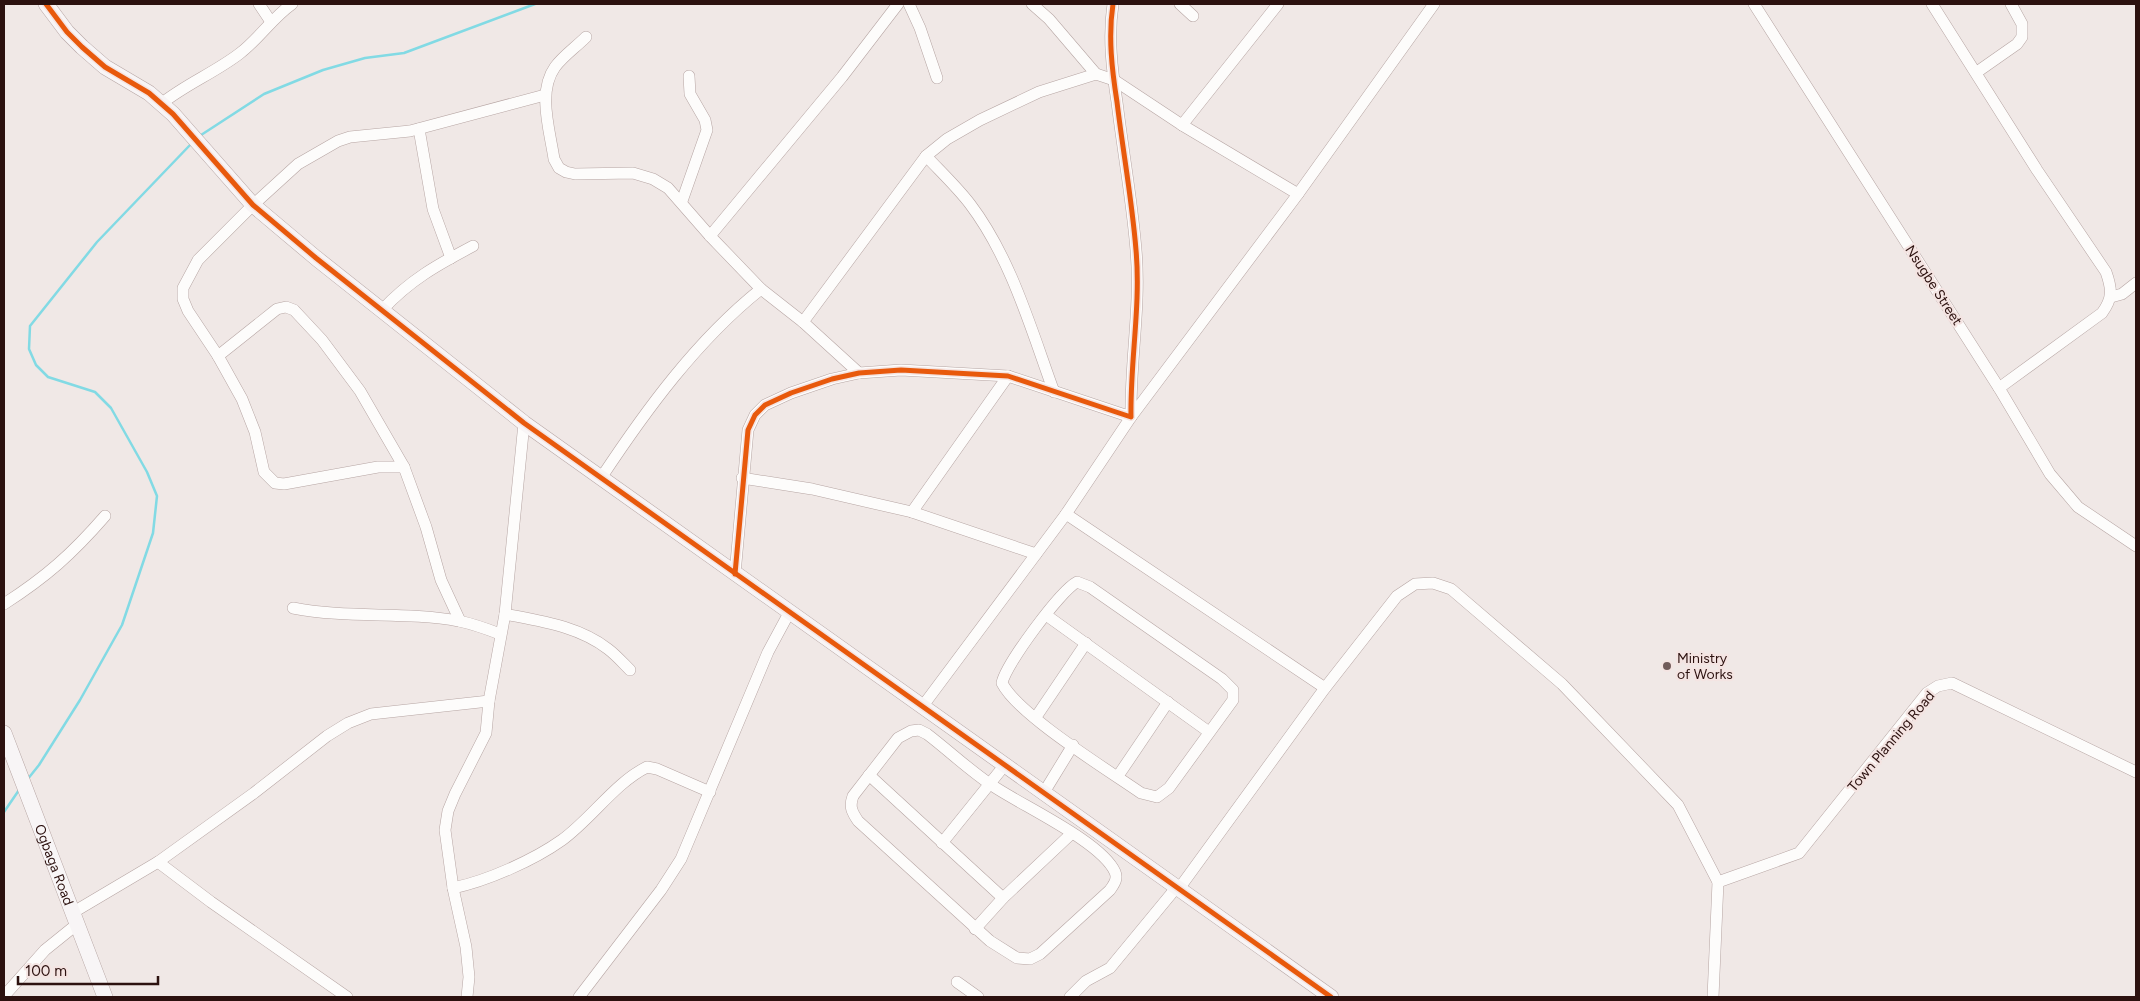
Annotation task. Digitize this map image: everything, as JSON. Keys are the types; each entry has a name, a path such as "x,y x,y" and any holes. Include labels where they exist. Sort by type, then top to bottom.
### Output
{"street":[{"path":"46,4 82,48 105,67 161,104 191,132 253,205 316,258 524,423 1043,794 1331,997"},
{"path":"259,4 271,22"},
{"path":"161,104 182,88 215,70 241,52 292,4"},
{"path":"710,236 842,77 898,4"},
{"path":"909,4 936,78"},
{"path":"1032,4 1049,19 1096,74 1114,80 1182,125 1298,194"},
{"path":"1113,4 1110,41 1136,252 1137,312 1131,384 1132,417"},
{"path":"1180,4 1192,16"},
{"path":"1182,125 1278,4"},
{"path":"922,707 1066,514 1132,417 1298,194 1434,4"},
{"name":"Nsugbe Street","path":"1754,4 1999,388 2050,474 2078,507 2136,546"},
{"path":"1932,4 1977,72 2037,170 2106,272 2112,288 2111,296 2102,313 1999,388"},
{"path":"1977,72 2017,44 2022,37 2022,24 2011,4"},
{"path":"586,37 555,68 545,95 554,159 559,168 575,174 633,174 653,179 668,188 682,201 710,236 761,289 803,322 858,373"},
{"path":"803,322 926,156 947,139 980,120 1039,92 1096,74"},
{"path":"682,201 707,130 705,120 690,94 689,76"},
{"path":"404,467 378,467 284,484 275,483 264,472 255,432 242,399 218,356 188,311 183,299 183,288 198,260 253,205 298,164 338,141 419,129 545,95"},
{"path":"419,129 433,209 450,258"},
{"path":"926,156 964,197 986,229 1011,279 1054,392"},
{"path":"382,310 403,288 450,258 473,246"},
{"path":"2111,296 2122,294 2136,283"},
{"path":"600,478 640,420 679,372 741,305 761,289"},
{"path":"218,356 277,308 286,307 294,310 322,340 360,391 404,467 426,527 442,580 460,621"},
{"path":"734,574 748,430 755,415 765,405 791,392 858,373 901,370 1008,376 1132,417"},
{"path":"912,512 1008,376"},
{"path":"468,997 469,977 466,947 453,888 445,830 448,811 486,733 488,701 504,614 524,423"},
{"path":"742,478 812,489 912,512 1036,554"},
{"path":"1066,514 1325,688"},
{"path":"4,604 25,591 76,550 105,516"},
{"path":"1077,582 1084,583 1222,679 1233,690 1234,696 1169,788 1157,797 1142,793 1036,717 1014,701 1002,683 1010,663 1046,615 1070,586 1077,582"},
{"path":"1070,997 1086,981 1110,968 1177,889 1325,688 1397,596 1415,584 1433,582 1450,589 1562,684 1678,805 1718,882 1713,997"},
{"path":"293,608 320,614 379,615 460,621 500,634"},
{"path":"579,997 662,890 680,859 768,652 789,613"},
{"path":"504,614 544,622 583,634 608,649 630,670"},
{"path":"1046,615 1209,732"},
{"path":"1036,717 1086,643"},
{"name":"Town Planning Road","path":"1718,882 1799,853 1928,693 1938,686 1952,683 2136,772"},
{"path":"4,996 74,919 158,862 254,793 327,736 348,723 371,714 488,701"},
{"path":"1118,776 1168,702"},
{"path":"919,730 927,734 990,784 1103,856 1115,871 1115,883 1110,890 1040,954 1030,959 1017,958 990,942 858,821 851,812 850,803 869,775 898,738 904,733 919,730"},
{"name":"Ogbaga Road","path":"4,733 105,997"},
{"path":"1043,794 1073,745"},
{"path":"942,843 1004,766"},
{"path":"453,888 474,884 562,840 633,777 647,768 657,769 710,792"},
{"path":"869,775 1003,898"},
{"path":"975,929 1003,898 1071,834"},
{"path":"158,862 211,902 347,997"},
{"path":"957,982 978,997"}],"waterway":[{"path":"198,137 264,94 323,70 365,58 404,53 535,4"},
{"path":"27,780 39,765 80,700 122,625 153,533 157,496 147,472 111,408 95,392 48,377 36,365 29,349 30,326 97,242 191,144"},
{"path":"4,812 19,790"}],"cycle path":[{"path":"46,4 67,32 105,67 149,93 173,114 253,205 316,258 524,423 1331,997"},
{"path":"735,574 748,430 755,415 765,405 791,393 832,379 859,373 901,370 1008,376 1131,417 1137,271 1132,213 1112,66 1111,29 1113,4"}],"place":[{"name":"Ministry of Works","path":"1667,666"}]}
